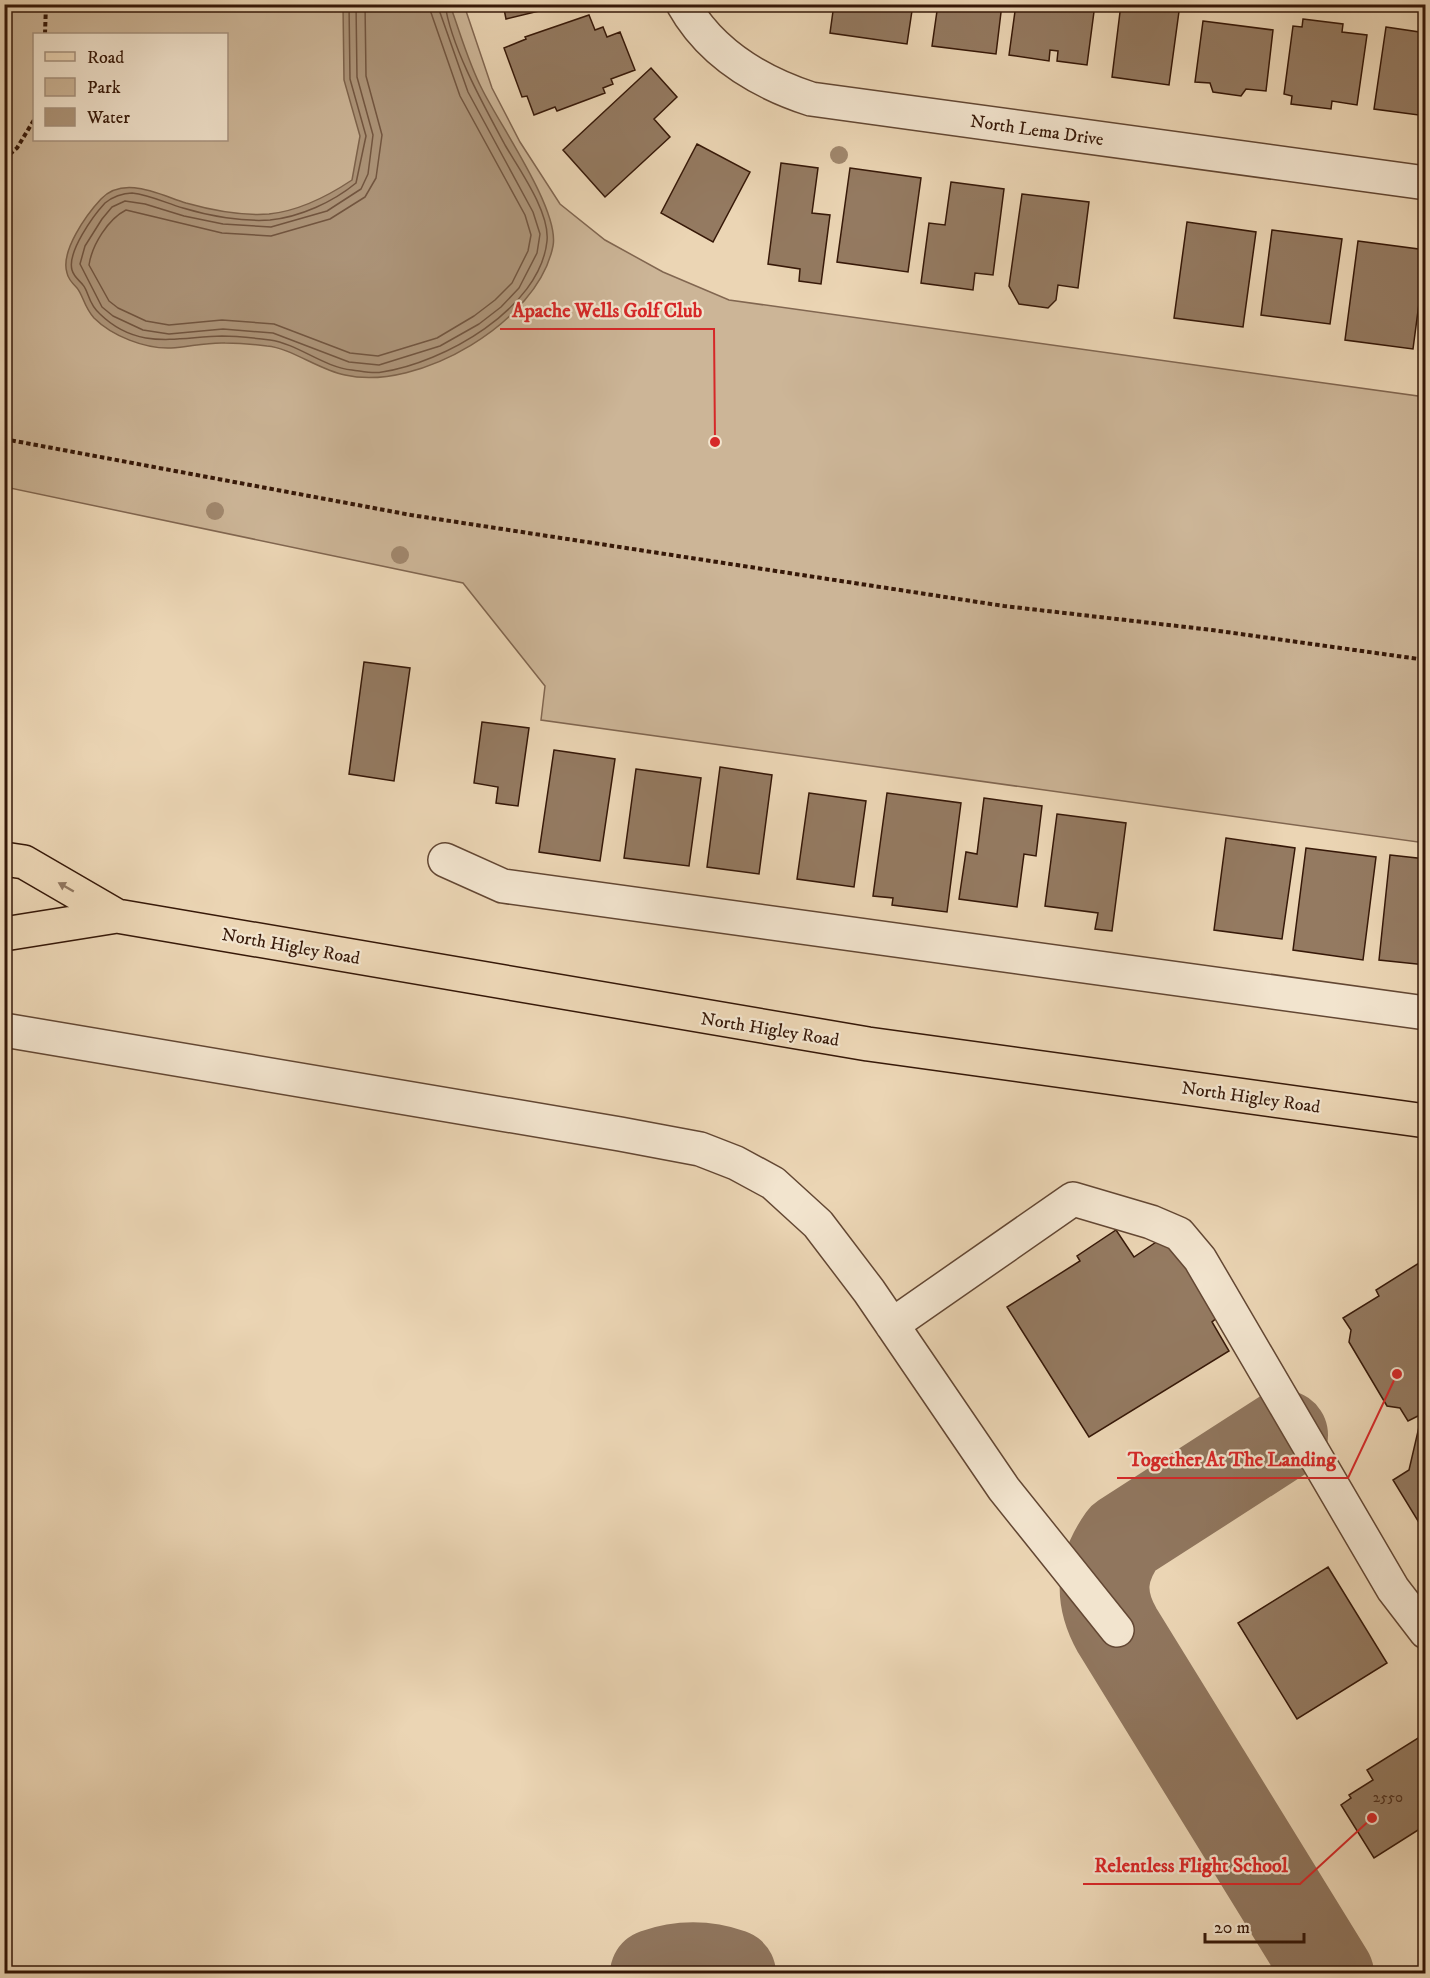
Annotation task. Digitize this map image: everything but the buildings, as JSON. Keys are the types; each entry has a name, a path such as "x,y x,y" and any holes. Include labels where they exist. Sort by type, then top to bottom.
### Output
{"main road":[{"name":"North Higley Road","path":"4,859 24,862 117,916"},
{"name":"North Higley Road","path":"4,934 117,916 868,1044 1425,1121"}],"street":[{"name":"North Lema Drive","path":"683,4 706,37 734,62 754,76 812,99 1425,183"},
{"path":"445,860 503,886 1425,1013"},
{"path":"4,1030 700,1149 736,1162 773,1183 818,1224 892,1325 1004,1489 1117,1630"},
{"path":"892,1325 1073,1199 1151,1222 1179,1234 1200,1259 1393,1589 1425,1632"}],"path":[{"path":"45,33 46,4"},
{"path":"4,159 17,148 33,122"},
{"path":"4,439 411,515 1004,606 1212,630 1425,660"}],"green space":[{"path":"5,5 464,5 492,88 520,142 560,204 605,240 663,272 729,300 1425,397 1425,843 541,720 545,686 463,583 5,487"}],"water":[{"path":"343,5 450,5 477,79 538,190 553,230 553,246 543,274 524,301 500,325 471,345 439,362 406,373 374,377 345,375 325,369 286,351 267,346 218,343 161,348 140,344 119,336 101,324 91,314 70,279 66,264 67,254 82,223 101,199 110,192 120,188 142,189 216,210 269,214 291,210 312,202 352,180 360,136 344,80"}],"taxiway":[{"path":"1283,1435 1123,1538 1106,1572 1105,1594 1107,1606 1117,1630 1329,1974"},
{"path":"655,1974 693,1967 731,1974"}],"place":[{"name":"Apache Wells Golf Club","path":"715,442"},
{"name":"Together At The Landing","path":"1397,1374"},
{"name":"Relentless Flight School","path":"1372,1818"}]}
